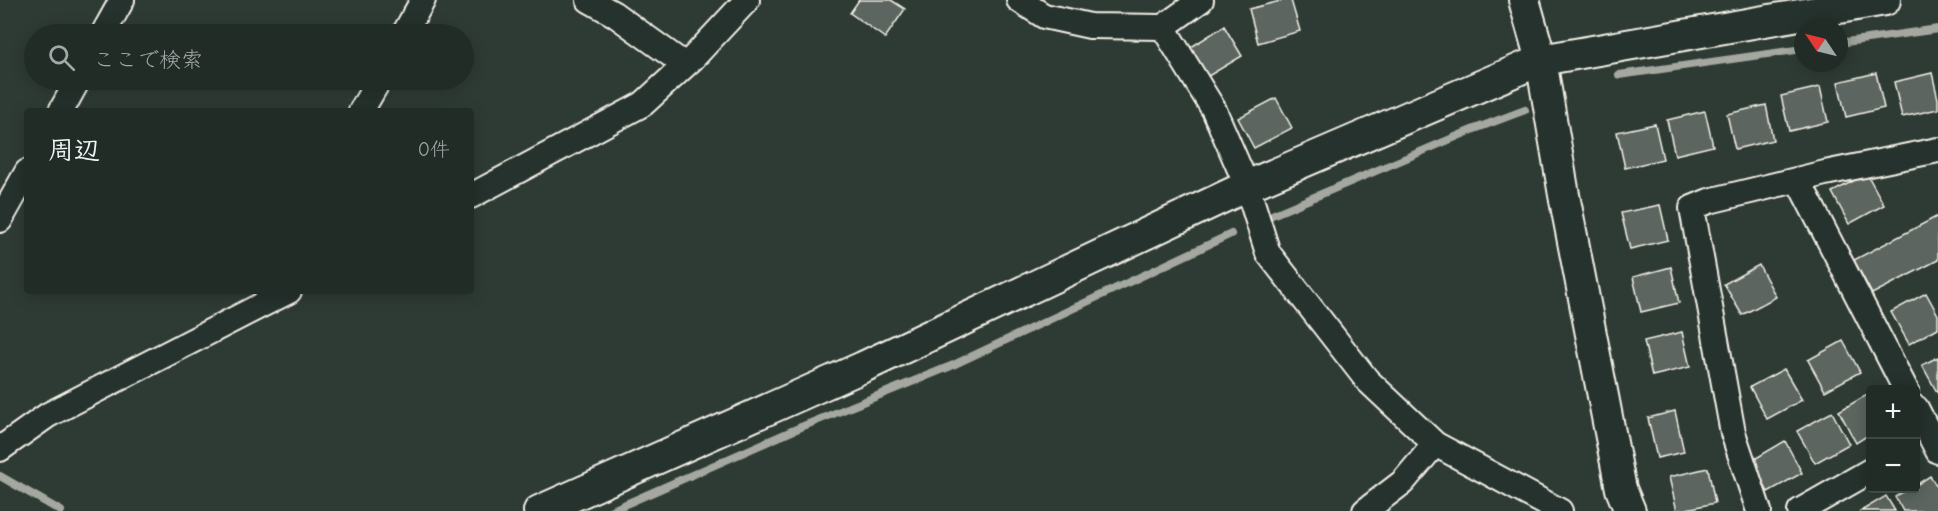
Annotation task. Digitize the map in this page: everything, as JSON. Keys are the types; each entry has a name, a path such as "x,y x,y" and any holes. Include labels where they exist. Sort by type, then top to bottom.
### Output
{"street":[{"path":"109,24 122,0"},
{"path":"410,24 423,0"},
{"path":"589,0 614,14 686,65"},
{"path":"474,194 644,104 686,65 747,0"},
{"path":"1019,0 1044,16 1090,26 1163,27 1201,0"},
{"path":"1524,0 1541,60 1564,195 1618,478 1630,511"},
{"path":"539,511 863,367 1247,186 1541,60 1885,0"},
{"path":"1163,27 1214,110 1247,186 1268,253 1367,380 1435,444 1560,511"},
{"path":"63,108 73,90"},
{"path":"363,108 373,90"},
{"path":"1759,511 1733,433 1692,208 1709,201 1798,180 1937,151"},
{"path":"0,220 24,177"},
{"path":"1798,180 1903,385"},
{"path":"0,449 48,415 255,301 279,294"},
{"path":"1920,418 1930,442"},
{"path":"1365,511 1403,482 1435,444"},
{"path":"1800,511 1866,473"}],"building":[{"path":"859,0 891,0 905,9 885,38 850,13"},
{"path":"1291,0 1300,31 1258,43 1249,9"},
{"path":"1224,26 1242,56 1205,78 1188,49"},
{"path":"1876,73 1884,108 1846,117 1838,82"},
{"path":"1932,73 1938,109 1902,117 1894,82"},
{"path":"1820,87 1828,122 1789,131 1781,96"},
{"path":"1276,98 1292,128 1254,148 1238,118"},
{"path":"1766,105 1773,140 1735,149 1727,114"},
{"path":"1705,111 1713,146 1675,155 1667,120"},
{"path":"1655,124 1663,159 1625,168 1617,132"},
{"path":"1867,174 1884,205 1849,224 1832,192"},
{"path":"1660,205 1668,240 1630,249 1621,213"},
{"path":"1938,216 1938,260 1872,294 1854,260"},
{"path":"1759,265 1776,297 1742,315 1724,284"},
{"path":"1671,267 1679,303 1641,312 1633,277"},
{"path":"1926,293 1938,315 1938,328 1909,344 1891,312"},
{"path":"1682,332 1690,367 1652,376 1644,341"},
{"path":"1843,341 1860,372 1825,391 1808,360"},
{"path":"1938,357 1938,394 1922,365"},
{"path":"1784,369 1802,400 1767,419 1750,387"},
{"path":"1866,395 1866,437 1856,443 1839,411"},
{"path":"1675,411 1684,452 1657,458 1648,418"},
{"path":"1832,412 1849,444 1815,463 1797,431"},
{"path":"1785,441 1802,473 1768,492 1751,461"},
{"path":"1708,468 1715,503 1677,511 1669,477"},
{"path":"1930,476 1938,489 1938,508 1934,511 1903,511 1895,497 1901,493 1920,493 1920,482"},
{"path":"1886,496 1895,511 1861,511"}],"waterway":[{"path":"1848,42 1938,29"},
{"path":"1619,75 1794,50"},
{"path":"1265,218 1472,130 1525,110"},
{"path":"610,511 801,427 951,366 1231,234"},
{"path":"0,476 61,511"}]}
